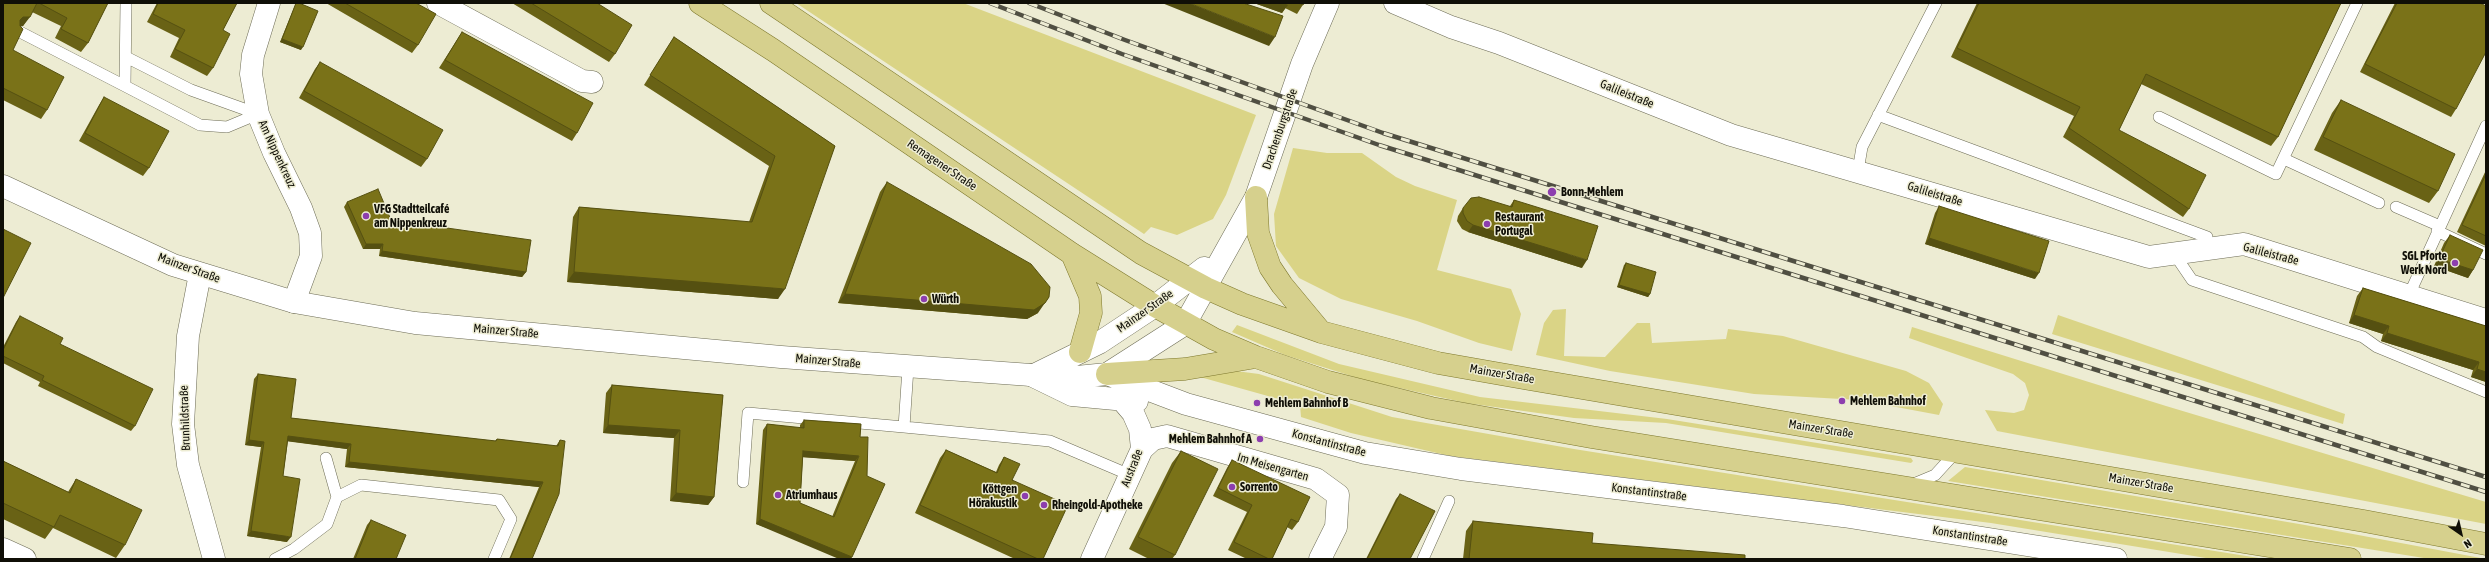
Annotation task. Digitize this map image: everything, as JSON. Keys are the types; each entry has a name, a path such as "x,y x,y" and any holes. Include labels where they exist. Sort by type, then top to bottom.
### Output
{"main road":[{"name":"Remagener Straße","path":"700,3 774,50 1072,254 1185,324"},
{"path":"771,3 1142,252 1198,283"},
{"path":"1256,197 1258,233 1270,267 1321,332"},
{"path":"1072,254 1090,296 1091,313 1080,352"},
{"name":"Mainzer Straße","path":"1198,283 1242,304 1321,332 1438,362 2356,520 2486,544"},
{"path":"1185,324 1256,357 1328,382 1431,408 1591,437 2350,559"},
{"path":"1107,374 1185,369 1256,357"}],"street":[{"name":"Am Nippenkreuz","path":"269,3 253,55 251,74 258,114 274,153 301,208 310,233 311,256 294,302"},
{"path":"438,3 582,81 592,82"},
{"name":"Drachenburgstraße","path":"1198,283 1227,253 1256,197 1302,64 1328,3"},
{"name":"Galileistraße","path":"1395,3 1451,28 1499,42 1731,135 2149,257 2244,244 2486,320"},
{"name":"Mainzer Straße","path":"3,186 173,265 294,302 415,322 908,368 1077,377 1107,374 1185,324 1198,283"},
{"name":"Brunhildstraße","path":"200,274 184,364 183,424 188,465 214,559"},
{"name":"Mainzer Straße","path":"1033,375 1099,343 1155,306 1198,283"},
{"name":"Konstantinstraße","path":"1107,374 1186,404 1365,453 1454,468 1843,516 2116,559"},
{"name":"Mainzer Straße","path":"1033,375 1072,395 1122,400"},
{"name":"Konstantinstraße","path":"1122,400 1186,404"},
{"name":"Austraße","path":"1092,559 1142,449 1140,429 1133,413 1122,400"},
{"name":"Im Meisengarten","path":"1142,449 1153,439 1167,436 1316,479 1338,495 1336,527 1320,559"},
{"path":"3,549 25,559"}],"lane":[{"path":"125,86 126,3"},
{"path":"1858,171 1862,147 1936,3"},
{"path":"2159,117 2276,174 2357,3"},
{"path":"20,32 200,125 227,127 258,114"},
{"path":"126,57 191,90 258,114"},
{"path":"1878,115 2207,237 2208,250"},
{"path":"2409,295 2486,126"},
{"path":"2284,159 2379,203"},
{"path":"2396,207 2439,228 2486,254"},
{"path":"2175,254 2192,280 2363,337 2377,347 2486,392"},
{"path":"904,427 908,368"},
{"path":"743,482 748,413 1050,441 1130,475"},
{"path":"1907,487 1935,475 1956,452"},
{"path":"276,559 294,549 327,524 336,497 326,458"},
{"path":"336,497 361,485 499,500 511,519 494,559"},
{"path":"1423,559 1449,501"}],"shaded area":[{"path":"796,3 963,3 1256,115 1226,195 1213,219 1177,235 1151,227 1144,234"},
{"path":"1293,148 1327,153 1362,153 1396,177 1415,186 1457,200 1437,270 1511,289 1521,314 1512,351 1479,343 1417,321 1341,299 1299,278 1276,246 1274,214"},
{"path":"1566,309 1564,356 1605,357 1637,323 1650,323 1652,343 1726,339 1728,329 1783,336 1906,371 1929,383 1943,404 1939,415 1859,400 1754,394 1610,371 1536,355 1544,323 1553,310"},
{"path":"2058,315 2345,414 2343,424 2052,334"},
{"path":"1237,325 1339,364 1480,397 1667,419 1911,458 1913,461 1911,463 1666,423 1574,418 1466,403 1364,380 1285,355 1232,332"},
{"path":"1912,327 2166,406 2486,502 2486,524 1997,431 1985,410 2014,413 2024,410 2029,395 2025,383 2013,374 1909,338"},
{"path":"1236,371 1259,374 1392,417 1574,449 2265,559 2212,559 1991,523 1450,456 1351,433 1301,417 1300,405 1200,377"},
{"path":"1965,467 2305,525 2486,559 2430,559 1948,481"}],"building":[{"path":"3,3 37,3 30,17 23,17 20,20 20,26 23,29 13,50 64,77 47,110 3,88"},
{"path":"39,3 108,3 88,43 61,29 67,18"},
{"path":"158,3 237,3 223,30 230,34 213,68 175,49 185,30 153,14"},
{"path":"296,3 318,11 303,47 282,39"},
{"path":"345,3 416,3 436,14 418,45"},
{"path":"531,3 597,3 632,25 615,54"},
{"path":"1189,3 1243,3 1283,16 1275,37"},
{"path":"1979,3 2341,3 2278,137 2146,74 2119,130 2206,175 2189,209 2069,128 2080,107 1957,48"},
{"path":"2397,3 2480,3 2486,6 2486,52 2456,109 2365,64"},
{"path":"462,32 593,103 577,133 445,60"},
{"path":"674,37 835,146 785,289 574,272 579,207 752,222 775,156 650,75"},
{"path":"320,62 443,130 427,159 304,91"},
{"path":"104,97 169,131 149,168 85,133"},
{"path":"2341,100 2455,154 2438,191 2323,137"},
{"path":"2486,174 2486,236 2462,225"},
{"path":"887,182 1031,264 1050,287 1049,297 1045,303 1034,310 845,294"},
{"path":"378,189 391,220 531,240 526,272 382,251 383,244 366,244 347,202"},
{"path":"1479,197 1512,207 1514,200 1598,226 1587,260 1473,225 1467,221 1463,213 1463,208 1471,198"},
{"path":"1939,206 2049,241 2039,273 1929,238"},
{"path":"3,229 31,243 3,298"},
{"path":"2450,235 2483,250 2473,270 2439,259"},
{"path":"1626,263 1656,272 1650,294 1619,285"},
{"path":"2363,288 2486,326 2486,372 2477,369 2479,362 2387,333 2389,326 2354,315"},
{"path":"20,316 63,338 60,344 153,389 135,426 42,380 44,376 3,356 3,350"},
{"path":"258,374 296,379 291,418 496,441 497,439 558,446 560,440 565,441 559,494 532,559 510,559 543,482 349,462 351,444 288,436 283,476 300,479 291,537 251,531 264,442 249,440"},
{"path":"612,385 723,395 714,497 676,493 680,430 608,425"},
{"name":"Atriumhaus","path":"804,420 861,424 860,437 868,437 867,476 885,484 852,557 760,519 767,424 804,428","holes":["803,451 859,456 834,517 800,503"]},
{"path":"946,450 997,473 1004,457 1020,464 1012,480 1068,505 1043,559 1038,559 920,505"},
{"path":"1181,451 1218,469 1175,555 1138,537"},
{"path":"1232,460 1310,497 1298,522 1291,519 1272,559 1269,559 1234,542 1252,505 1218,488"},
{"path":"3,461 70,493 76,479 142,510 125,545 60,515 54,527 3,503"},
{"path":"1400,494 1435,511 1410,559 1367,559"},
{"path":"371,520 406,535 396,559 355,559"},
{"path":"1473,521 1593,533 1592,543 1745,555 1745,559 1469,559"}],"railway":[{"path":"990,3 1122,54 1379,145 2486,492"},
{"path":"1029,3 1125,40 1383,133 2486,477"}],"place":[{"name":"Bonn-Mehlem","path":"1552,192"},
{"name":"VFG Stadtteilcafé am Nippenkreuz","path":"366,216"},
{"name":"Restaurant Portugal","path":"1487,224"},
{"name":"SGL Pforte Werk Nord","path":"2455,263"},
{"name":"Würth","path":"924,299"},
{"name":"Mehlem Bahnhof","path":"1842,401"},
{"name":"Mehlem Bahnhof B","path":"1257,403"},
{"name":"Mehlem Bahnhof A","path":"1260,439"},
{"name":"Sorrento","path":"1232,487"},
{"name":"Atriumhaus","path":"778,495"},
{"name":"Köttgen Hörakustik","path":"1025,496"},
{"name":"Rheingold-Apotheke","path":"1044,505"}]}
